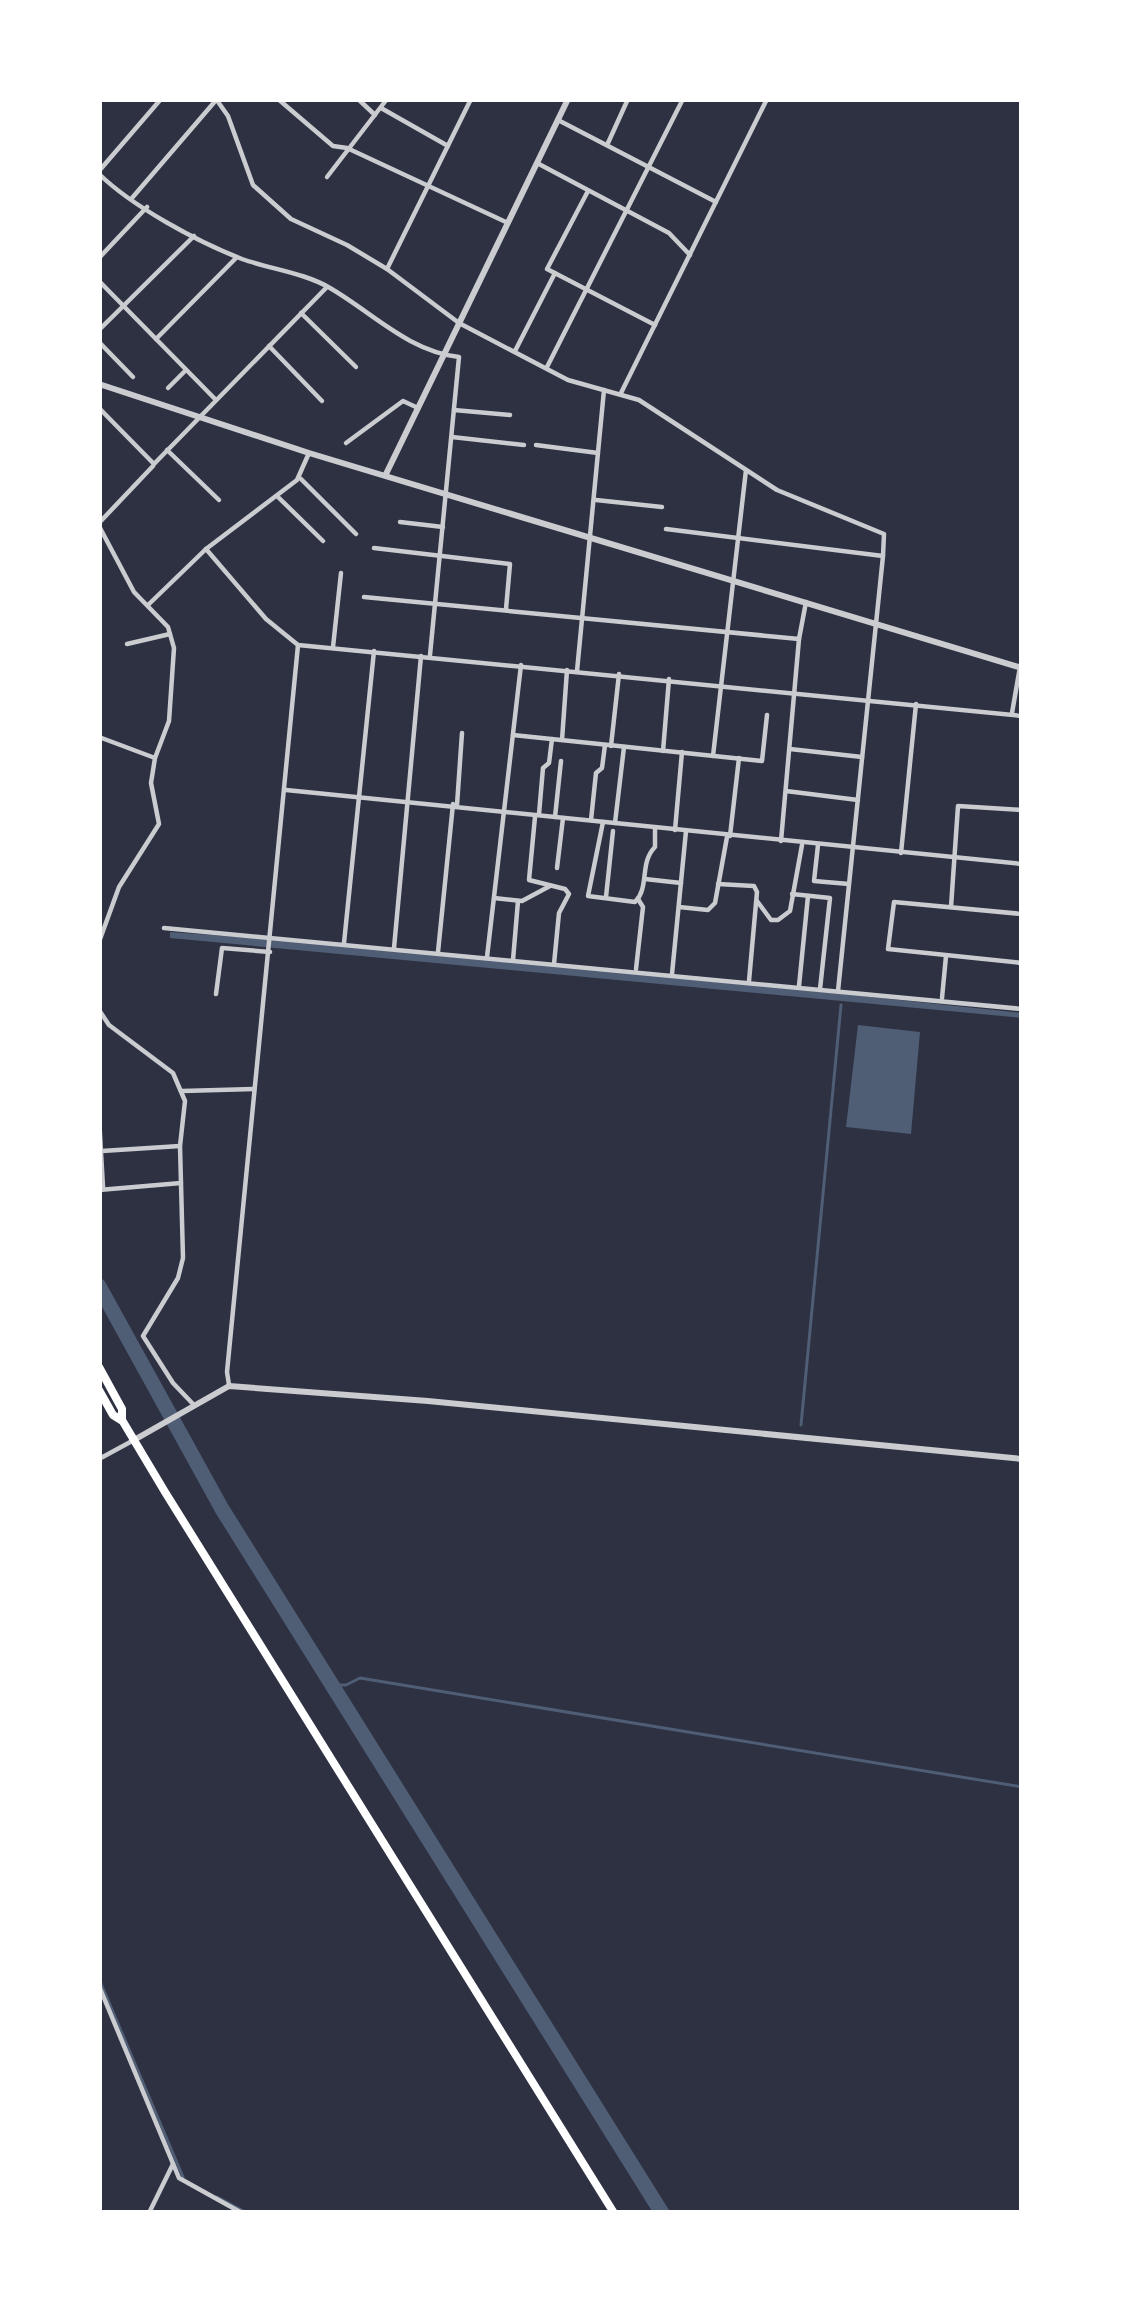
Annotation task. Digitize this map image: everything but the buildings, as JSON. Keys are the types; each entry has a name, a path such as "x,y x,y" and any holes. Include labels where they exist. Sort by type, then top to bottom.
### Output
{"main road":[{"path":"99,1367 122,1409 122,1420"},
{"path":"99,1390 614,2213"}],"street":[{"path":"161,99 99,172 106,180 194,236 237,257 328,286 369,317 431,352 459,357 430,657"},
{"path":"132,198 216,99 228,116 254,184 276,208 387,269 459,323 568,380 639,400 811,506 884,534 838,991"},
{"path":"278,99 332,146 346,148 508,223"},
{"path":"358,99 448,146"},
{"path":"327,178 387,99"},
{"path":"387,269 471,99"},
{"path":"386,474 568,99"},
{"path":"607,146 628,99"},
{"path":"546,369 683,99"},
{"path":"621,394 767,99"},
{"path":"558,120 716,202"},
{"path":"537,163 669,233 690,255"},
{"path":"99,187 106,180"},
{"path":"588,191 547,269 655,325"},
{"path":"99,257 147,207"},
{"path":"99,330 194,236"},
{"path":"156,340 237,257"},
{"path":"515,351 555,273"},
{"path":"99,281 215,399"},
{"path":"99,942 119,887 159,824 152,783 171,703 174,648 170,634 134,592 99,524 328,286"},
{"path":"301,313 356,367"},
{"path":"99,342 133,377"},
{"path":"269,346 322,401"},
{"path":"168,388 187,370"},
{"path":"99,384 309,453 1021,668 1012,713"},
{"path":"577,670 604,390"},
{"path":"346,443 403,401 418,408"},
{"path":"454,410 510,416"},
{"path":"101,413 154,464"},
{"path":"452,437 524,446"},
{"path":"536,446 598,453"},
{"path":"167,450 219,500"},
{"path":"148,605 206,550 299,477 309,453"},
{"path":"713,756 746,470"},
{"path":"299,477 356,534"},
{"path":"277,496 323,541"},
{"path":"594,500 662,507"},
{"path":"400,522 443,527"},
{"path":"666,529 883,556"},
{"path":"374,548 510,564 506,609"},
{"path":"206,550 266,619 298,644 1022,716"},
{"path":"333,647 340,573"},
{"path":"364,597 800,639"},
{"path":"781,841 806,602"},
{"path":"127,644 170,634"},
{"path":"229,1386 298,644"},
{"path":"344,943 374,651"},
{"path":"394,948 421,656"},
{"path":"487,957 520,665"},
{"path":"562,740 567,670"},
{"path":"591,821 596,773 608,746 619,674"},
{"path":"663,751 669,679"},
{"path":"902,853 916,704"},
{"path":"513,735 762,761 767,715"},
{"path":"438,952 462,733"},
{"path":"99,737 155,758"},
{"path":"526,899 543,768 549,763 552,739"},
{"path":"606,898 624,747"},
{"path":"790,749 862,758"},
{"path":"675,830 682,752"},
{"path":"679,907 708,910 716,903 740,758"},
{"path":"557,868 561,761"},
{"path":"286,790 455,804 614,827 1022,864"},
{"path":"786,791 858,800"},
{"path":"951,908 958,806 1022,810"},
{"path":"603,822 588,896 635,902 646,856 655,848 655,828"},
{"path":"672,975 686,831"},
{"path":"757,901 771,920 790,911 802,843"},
{"path":"818,845 814,881 849,884"},
{"path":"644,879 681,883"},
{"path":"529,880 565,889 568,894 559,913 554,964"},
{"path":"718,884 754,886 757,901 748,982"},
{"path":"494,898 518,901 550,886"},
{"path":"792,894 830,898 820,989"},
{"path":"798,987 808,896"},
{"path":"636,972 644,907 638,899"},
{"path":"512,960 518,901"},
{"path":"1022,914 894,902 888,949 1022,963"},
{"path":"164,928 1022,1009"},
{"path":"826,935 844,937"},
{"path":"216,994 222,948 270,950"},
{"path":"941,1000 946,956"},
{"path":"99,1010 109,1024 173,1072 182,1090 182,1258 178,1278 143,1336 190,1405"},
{"path":"182,1090 255,1089"},
{"path":"99,1117 101,1190 181,1183"},
{"path":"102,1151 180,1146"},
{"path":"99,1459 229,1386 1022,1460"},
{"path":"99,1986 179,2178 242,2213"},
{"path":"149,2213 173,2164"}],"water":[{"path":"170,932 702,979 1022,1013 1022,1018 170,938"},
{"path":"858,1025 920,1032 911,1134 846,1127"}],"waterway":[{"path":"801,1425 841,1005"},
{"path":"99,1286 222,1509 662,2213"},
{"path":"331,1685 360,1678 1022,1787"},
{"path":"99,1979 183,2177"},
{"path":"217,2197 247,2213"}]}
